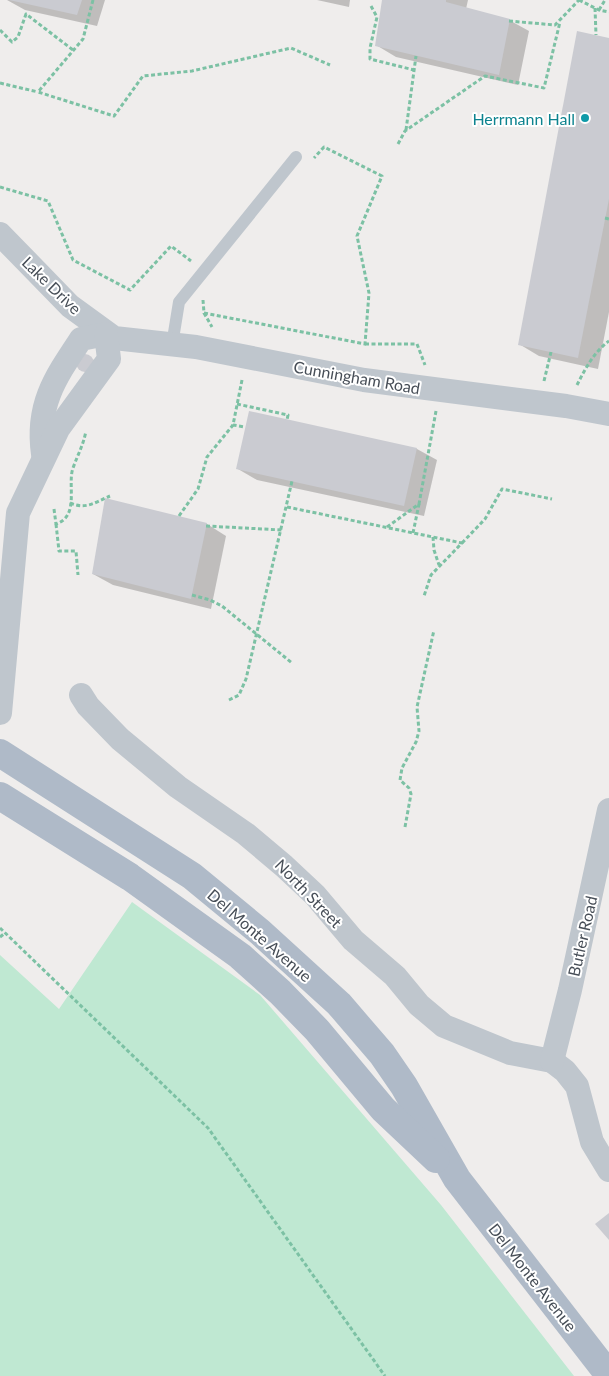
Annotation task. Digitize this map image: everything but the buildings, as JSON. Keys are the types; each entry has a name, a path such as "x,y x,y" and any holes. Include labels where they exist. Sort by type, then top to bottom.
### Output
{"main road":[{"name":"Del Monte Avenue","path":"0,753 192,876 260,932 339,1004 382,1054 404,1086 457,1179 609,1375"},
{"name":"Del Monte Avenue","path":"0,796 130,877 240,956 280,992 317,1030 383,1108 457,1179"}],"street":[{"name":"Lake Drive","path":"0,234 70,306 106,334"},
{"name":"Cunningham Road","path":"0,713 18,513 43,457 62,421 109,359 106,334"},
{"name":"Cunningham Road","path":"43,457 40,438 46,397 81,339 106,334 123,340 196,347 364,380 566,406 609,414"},
{"name":"North Street","path":"82,695 88,706 120,739 178,787 246,834 284,866 315,895 353,940 395,976 419,1005 444,1026 510,1053 552,1061"},
{"name":"Butler Road","path":"552,1061 581,941 609,810"},
{"path":"552,1061 565,1071 576,1086 592,1142 609,1170"}],"lane":[{"path":"172,345 178,302 301,156"}],"path":[{"path":"38,92 83,39 93,0"},
{"path":"509,22 555,25 560,22 579,0 597,9 609,12"},
{"path":"596,35 597,9 605,0"},
{"path":"371,6 377,17 370,48 370,59 414,70"},
{"path":"0,30 12,42 18,36 26,14 73,50"},
{"path":"406,130 485,76 544,88 560,22"},
{"path":"0,83 38,92 114,116 143,76 192,71 291,48 330,65"},
{"path":"398,144 406,130 416,56"},
{"path":"301,156 312,160 324,148 382,176 357,236 370,293 365,344"},
{"path":"0,187 48,201 73,260 130,290 171,246 192,262"},
{"path":"214,329 204,313 365,344 417,344 425,368 430,371"},
{"path":"576,388 585,370 602,347 609,341"},
{"path":"551,352 544,384 552,385"},
{"path":"179,516 198,489 207,457 233,426 243,374"},
{"path":"237,404 288,415 287,420"},
{"path":"413,533 437,408"},
{"path":"233,426 245,427"},
{"path":"56,524 68,513 72,469 82,452 87,428"},
{"path":"229,700 239,695 257,635 292,482"},
{"path":"424,596 431,575 485,519 502,489 552,499"},
{"path":"70,502 80,507 89,507 110,496"},
{"path":"387,528 419,504"},
{"path":"287,508 462,543"},
{"path":"54,509 59,551 76,551 78,574"},
{"path":"206,526 282,530"},
{"path":"433,537 434,550 439,565"},
{"path":"192,595 210,600 222,606 292,663"},
{"path":"405,827 411,794 409,788 400,780 402,768 416,742 419,731 417,707 434,630"},
{"path":"0,928 208,1128 385,1376"},
{"path":"0,937 5,933"}],"green space":[{"path":"132,902 260,995 441,1205 574,1376 0,1376 0,955 59,1009"}],"place":[{"name":"Herrmann Hall","path":"585,118"}]}
